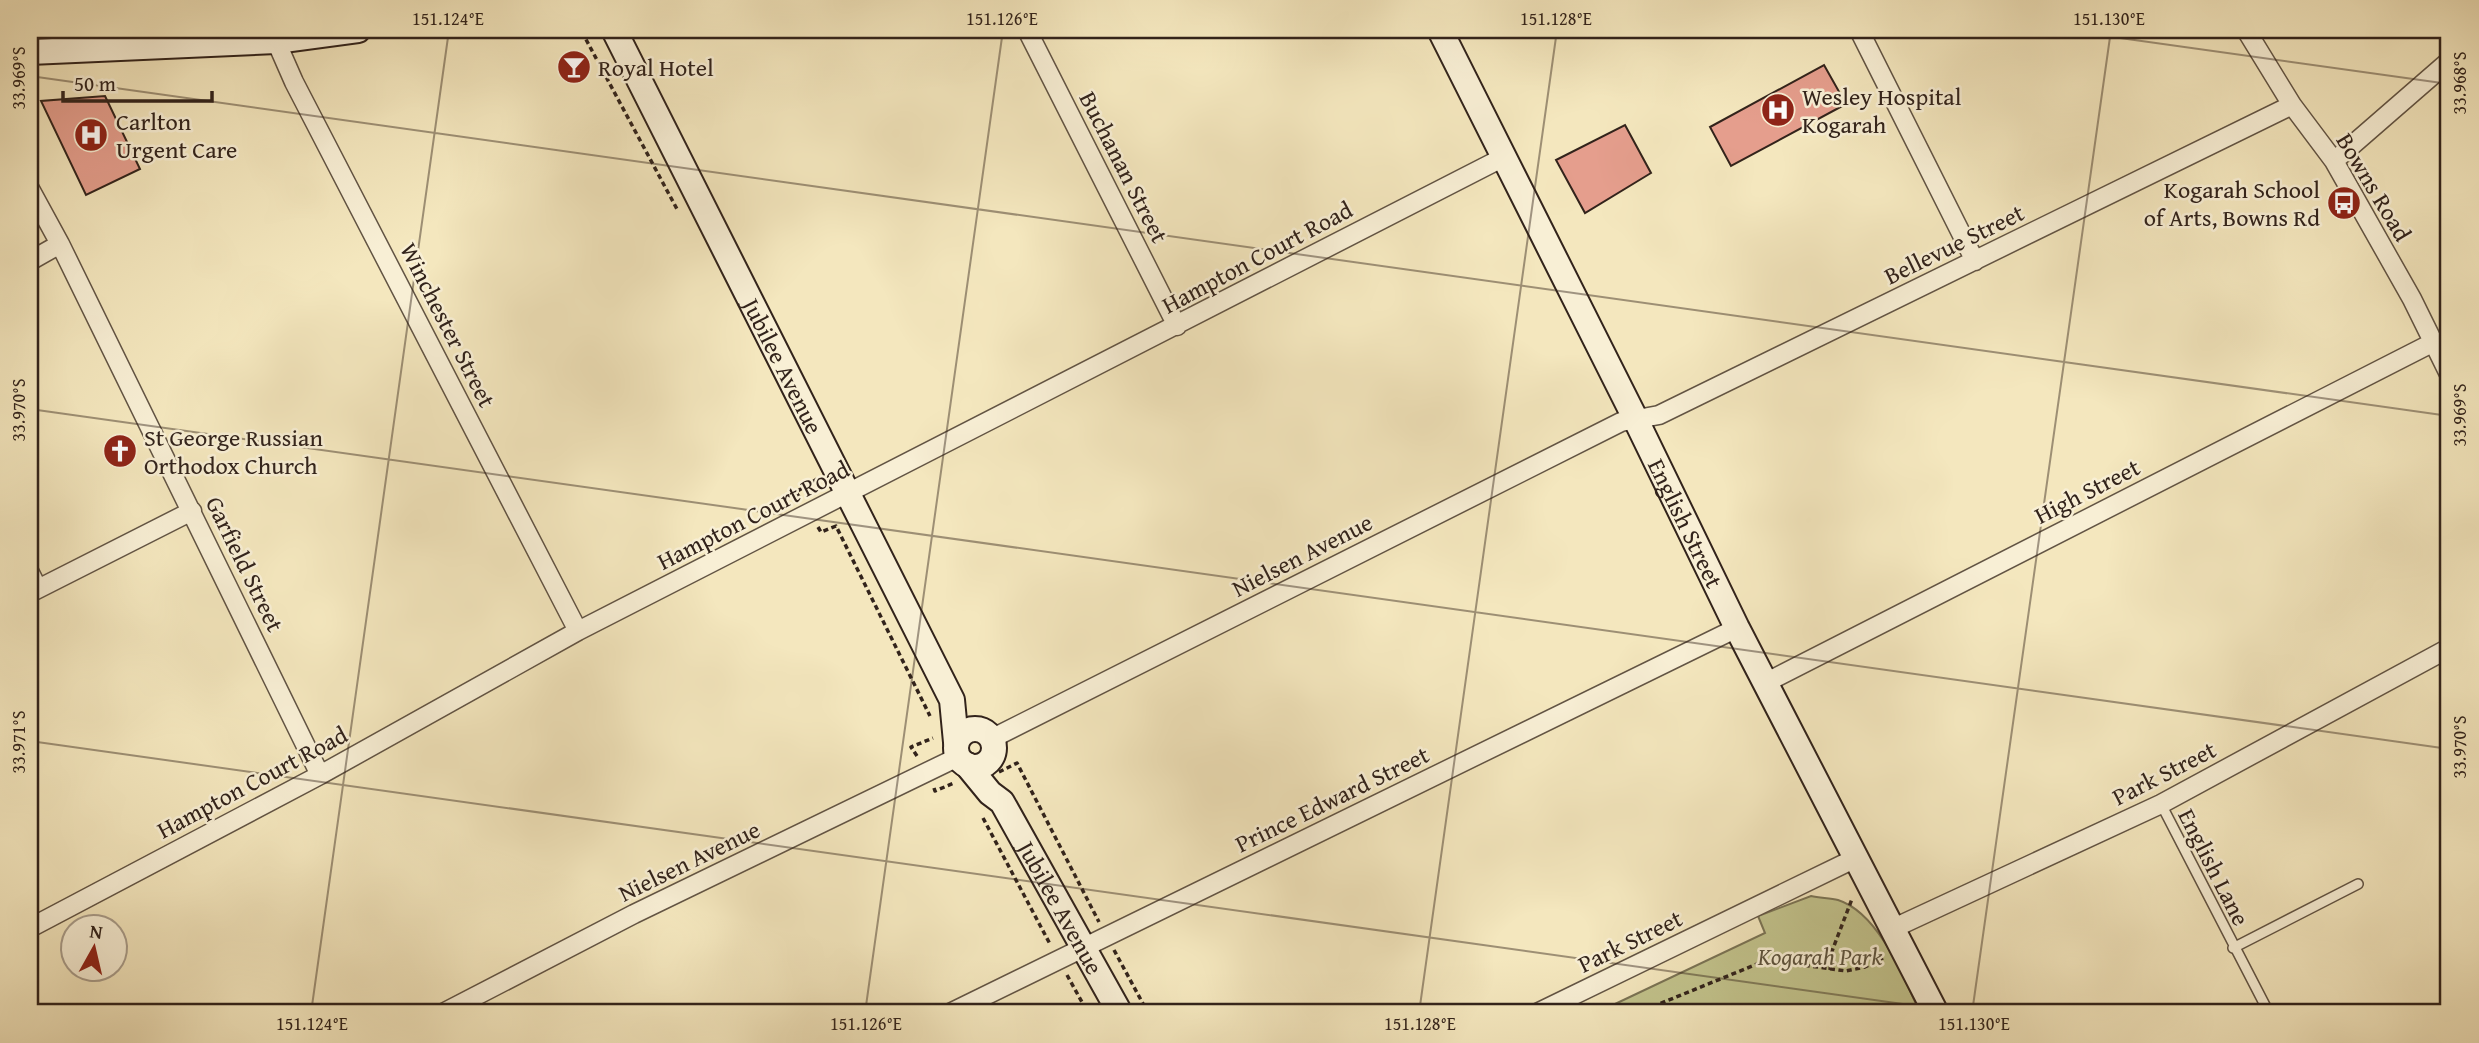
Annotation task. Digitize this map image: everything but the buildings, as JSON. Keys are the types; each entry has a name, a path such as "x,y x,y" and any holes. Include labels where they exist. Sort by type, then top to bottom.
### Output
{"street":[{"path":"30,52 276,40 358,30"},
{"name":"Jubilee Avenue","path":"614,30 952,701 957,756 990,793 991,807 1083,948 1120,1013"},
{"name":"Buchanan Street","path":"1027,30 1177,326"},
{"name":"English Street","path":"1440,30 1636,418 1737,628 1861,862 1936,1013"},
{"path":"1859,30 1975,261"},
{"name":"Bowns Road","path":"2246,30 2292,105 2334,161 2412,299 2449,374"},
{"name":"Winchester Street","path":"276,40 294,82 578,631"},
{"path":"2334,161 2449,61"},
{"name":"Bellevue Street","path":"1636,418 1659,415 2292,105"},
{"name":"Hampton Court Road","path":"30,928 320,775 578,631 1504,156"},
{"name":"Garfield Street","path":"30,188 192,511 320,775"},
{"path":"30,261 60,244"},
{"name":"High Street","path":"1765,683 2432,343"},
{"name":"Nielsen Avenue","path":"987,741 1621,422 1636,418"},
{"path":"36,590 192,511"},
{"name":"Prince Edward Street","path":"950,1013 1737,628"},
{"name":"Park Street","path":"1899,938 2161,804 2449,648"},
{"name":"Jubilee Avenue","path":"952,701 965,710 987,741 999,772 991,807"},
{"path":"963,733 987,741 984,764 957,756 963,733"},
{"name":"Nielsen Avenue","path":"443,1013 634,914 957,756"},
{"name":"Park Street","path":"1537,1013 1861,862"}],"lane":[{"path":"30,563 36,590"},
{"name":"English Lane","path":"2161,804 2233,948 2269,1013"},
{"name":"English Lane","path":"2233,948 2358,884"}],"path":[{"path":"583,32 683,219"},
{"path":"811,468 817,480 796,492 821,532 836,526 934,723"},
{"path":"912,747 957,756 935,791 912,747"},
{"path":"1017,763 1148,1013"},
{"path":"991,807 1058,960 1088,1013"},
{"path":"1830,970 1832,951 1861,862"},
{"path":"1637,1013 1766,960 1830,970 1865,967 1899,938"}],"green space":[{"name":"Kogarah Park","path":"1811,896 1838,900 1853,907 1866,918 1888,948 1920,1013 1596,1013 1765,933 1758,916"}],"place":[{"name":"Royal Hotel","path":"574,67"},
{"name":"Wesley Hospital Kogarah","path":"1778,110"},
{"name":"Carlton Urgent Care","path":"91,135"},
{"name":"Kogarah School of Arts, Bowns Rd","path":"2344,203"},
{"name":"St George Russian Orthodox Church","path":"120,451"}]}
